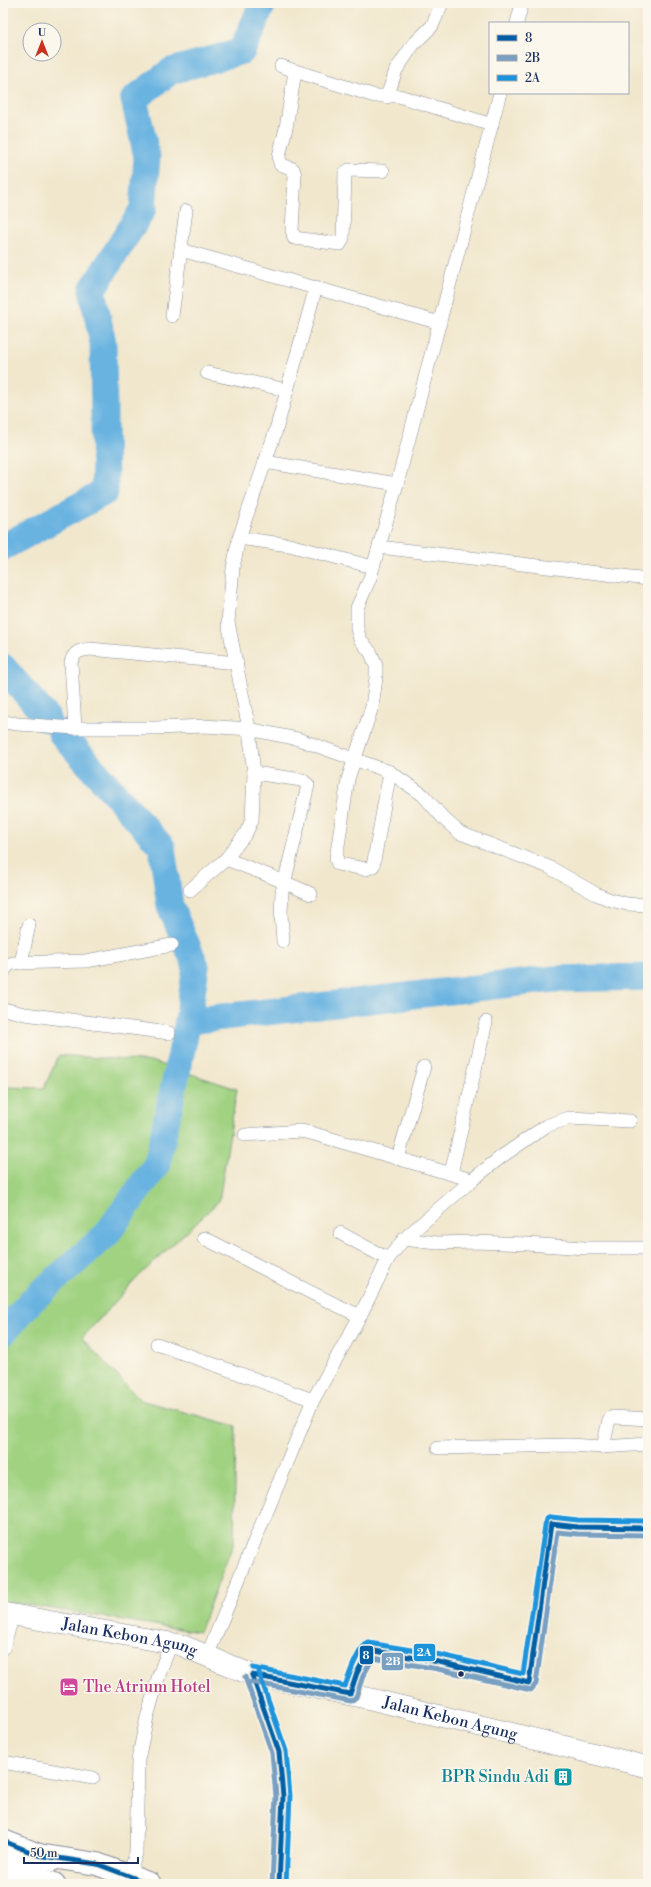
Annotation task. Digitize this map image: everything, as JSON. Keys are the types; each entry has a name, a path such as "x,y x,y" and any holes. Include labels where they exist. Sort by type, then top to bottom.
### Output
{"highway":[{"path":"3,1841 109,1884"},
{"path":"38,1855 97,1864 150,1884"},
{"path":"3,1864 54,1884"}],"main road":[{"name":"Jalan Kebon Agung","path":"8,1614 181,1645 252,1675 364,1697 648,1767"}],"street":[{"path":"387,97 396,70 412,44 432,26 442,3"},
{"path":"517,22 522,3"},
{"path":"282,66 375,96 399,96 492,124"},
{"path":"295,71 286,128 279,156 280,164 293,169 295,175 292,230 294,238 340,244 343,238 345,173 349,170 383,171"},
{"path":"390,772 373,866 366,869 341,866 338,864 336,859 346,791 372,707 376,678 376,666 371,653 360,639 356,618 357,608 373,567 397,484 500,94"},
{"path":"172,316 186,211"},
{"path":"181,250 440,323"},
{"path":"190,890 226,859 246,833 252,820 254,773 249,729 228,622 233,568 238,538 276,430 316,287"},
{"path":"207,373 287,390"},
{"path":"264,462 397,484"},
{"path":"238,538 289,545 373,567"},
{"path":"379,547 648,579"},
{"path":"75,728 71,662 73,656 82,650 90,649 236,663"},
{"path":"3,722 75,728 156,728 205,726 249,729 298,739 390,772 423,795 444,819 460,833 549,867 596,894 611,900 627,904 648,904"},
{"path":"254,773 302,780 308,785 284,882 281,902 284,941"},
{"path":"226,859 311,894"},
{"path":"21,963 29,925"},
{"path":"3,973 8,966 21,963 86,961 172,945"},
{"path":"3,1008 25,1014 169,1033"},
{"path":"451,1173 486,1022"},
{"path":"398,1158 424,1066"},
{"path":"207,1656 313,1400 360,1316 388,1259 404,1239 472,1180 501,1157 546,1126 569,1118 630,1121"},
{"path":"245,1135 300,1131 311,1133 472,1180"},
{"path":"340,1233 388,1259"},
{"path":"204,1238 300,1288 360,1316"},
{"path":"404,1239 437,1243 475,1242 586,1248 648,1248"},
{"path":"157,1344 313,1400"},
{"path":"603,1447 609,1420 613,1417 648,1419"},
{"path":"438,1448 569,1445 603,1447 648,1444"},
{"path":"3,1648 8,1614"},
{"path":"129,1876 136,1853 138,1760 147,1717 159,1675 171,1644"},
{"path":"252,1675 279,1752 283,1796 279,1884"},
{"path":"3,1762 93,1778"},
{"path":"3,1880 13,1884"}],"green space":[{"path":"59,1055 154,1062 237,1089 219,1201 138,1277 82,1338 140,1400 236,1426 234,1542 199,1632 3,1601 3,1087 44,1088"}],"waterway":[{"path":"3,547 105,492 103,343 92,290 143,209 147,157 134,99 171,71 242,51 263,3"},
{"path":"3,667 48,719"},
{"path":"61,733 162,847 170,906 196,966 188,1021"},
{"path":"3,1333 31,1301 106,1235 157,1164 188,1021 554,979 648,977"}],"transit line":[{"name":"2A","path":"253,1668 345,1686 358,1655 365,1645 369,1643 441,1655 523,1674 546,1519 551,1517 578,1520 648,1521"},
{"name":"8","path":"252,1675 350,1694 357,1673 369,1650 439,1662 529,1683 551,1524 578,1527 648,1528"},
{"name":"2B","path":"251,1682 351,1701 356,1697 363,1676 373,1658 438,1669 531,1690 536,1684 557,1532 578,1534 648,1535"},
{"name":"2A","path":"259,1673 286,1751 290,1796 286,1884"},
{"name":"8","path":"252,1675 279,1752 283,1796 279,1884"},
{"name":"2B","path":"245,1677 272,1753 276,1796 272,1884"},
{"name":"8","path":"3,1841 38,1855 97,1864 150,1884"}],"place":[{"name":"The Atrium Hotel","path":"69,1687"},
{"name":"BPR Sindu Adi","path":"563,1777"}]}
